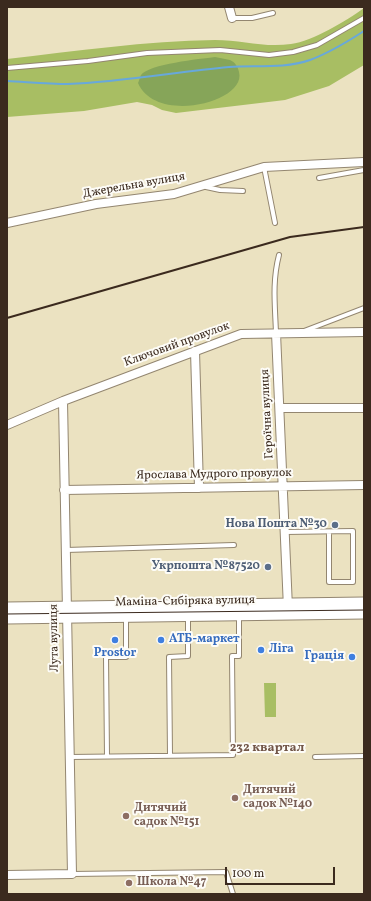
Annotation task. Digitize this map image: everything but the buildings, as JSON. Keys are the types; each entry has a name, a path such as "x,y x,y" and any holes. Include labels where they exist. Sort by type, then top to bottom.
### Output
{"main road":[{"name":"Маміна-Сибіряка вулиця","path":"7,618 67,612 288,609 364,603"},
{"name":"Маміна-Сибіряка вулиця","path":"7,608 67,612"},
{"name":"Маміна-Сибіряка вулиця","path":"288,609 364,613"}],"street":[{"path":"229,7 232,18"},
{"name":"Джерельна вулиця","path":"7,223 96,204 174,194 264,167 364,162"},
{"name":"Ключовий провулок","path":"7,425 62,401 241,334 364,332"},
{"name":"Героїчна вулиця","path":"276,333 288,609"},
{"path":"195,351 198,488"},
{"name":"Лута вулиця","path":"62,401 72,874"},
{"path":"280,408 364,408"},
{"name":"Ярослава Мудрого провулок","path":"64,490 364,484"},
{"path":"7,875 72,874"}],"lane":[{"path":"232,18 252,18 273,13"},
{"path":"7,68 88,61 147,53 220,50 269,55 293,52 317,44 364,18"},
{"path":"264,167 275,223"},
{"path":"319,178 364,170"},
{"path":"201,186 220,190 243,191"},
{"path":"276,333 274,288 275,271 279,255"},
{"path":"299,333 364,308"},
{"path":"285,532 353,531 354,582 330,582 329,532"},
{"path":"66,550 234,545"},
{"path":"170,756 169,657 188,656 188,610"},
{"path":"70,757 232,754 232,656 240,656 239,610"},
{"path":"107,756 106,657 126,657 126,611"},
{"path":"315,757 364,756"},
{"path":"72,874 226,872 233,894"}],"green space":[{"path":"364,8 364,65 329,86 285,100 176,113 137,102 84,111 7,117 7,59 163,42 225,40 272,45 291,44 319,35 348,19"},
{"path":"215,57 232,61 238,68 239,72 238,83 229,92 215,100 180,106 162,103 148,96 138,83 141,75 154,68"},
{"path":"264,683 276,683 276,717 265,717"}],"waterway":[{"path":"7,81 60,84 88,83 229,67 290,65 310,60 324,54 364,31"}],"tram line":[{"path":"7,614 364,610"}],"railway":[{"path":"7,318 290,237 364,227"}],"place":[{"name":"Нова Пошта №30","path":"335,525"},
{"name":"Укрпошта №87520","path":"268,567"},
{"name":"Prostor","path":"115,640"},
{"name":"АТБ-маркет","path":"161,640"},
{"name":"Ліга","path":"261,650"},
{"name":"Грація","path":"352,657"},
{"name":"Дитячий садок №140","path":"235,798"},
{"name":"Дитячий садок №151","path":"126,816"},
{"name":"Школа №47","path":"129,883"}],"district":[{"name":"232 квартал","path":"267,749"}]}
